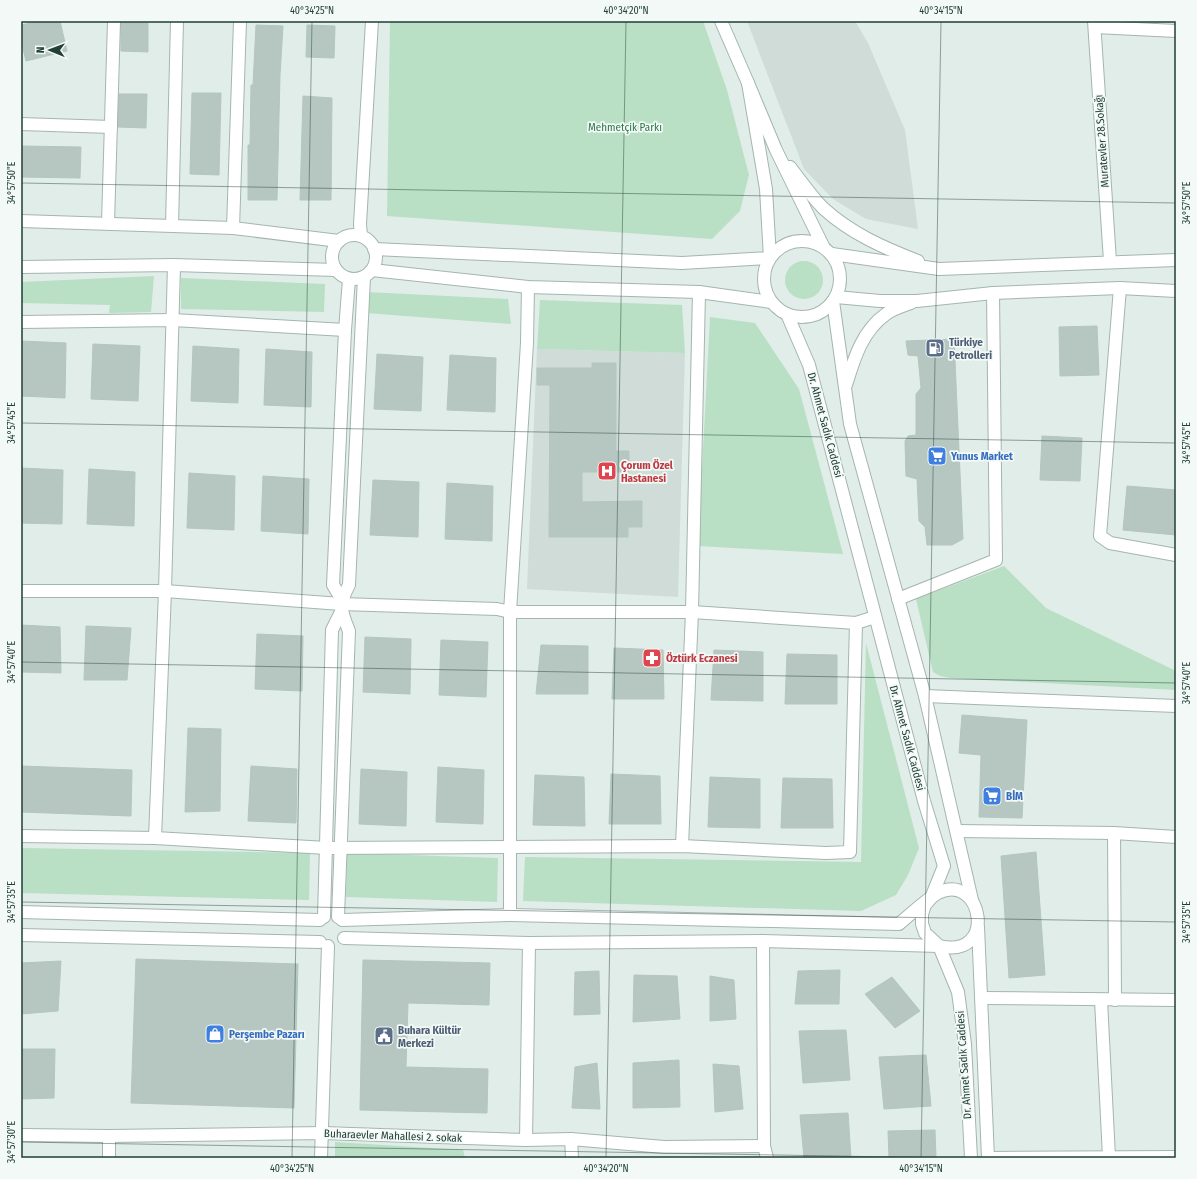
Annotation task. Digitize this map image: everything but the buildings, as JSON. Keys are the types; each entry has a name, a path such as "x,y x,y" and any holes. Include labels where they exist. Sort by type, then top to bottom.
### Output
{"street":[{"path":"108,223 114,21"},
{"path":"172,225 177,21"},
{"path":"234,228 240,21"},
{"path":"361,236 360,224 372,21"},
{"path":"721,21 776,150 828,250 837,262 840,275 839,289 834,299 826,309 807,317 797,317 787,314 771,302 766,291 764,280 765,268 770,258 784,244 794,241 804,240 828,250 939,269 1110,261 1176,260"},
{"path":"1095,24 1176,31"},
{"name":"Muratevler 28.Sokağı","path":"1095,24 1110,261"},
{"path":"748,83 766,189 770,258"},
{"path":"21,124 111,127"},
{"path":"776,150 823,208 847,227 884,248 939,269"},
{"path":"21,221 234,228 339,241"},
{"path":"321,1158 323,1134 324,944 316,933 316,928 322,919 327,848 332,630 348,585 368,273 376,259 374,249 369,241 361,236 349,235 339,241 332,255 336,270 342,276 349,279 368,273 528,288 699,292 771,302"},
{"path":"374,249 682,263 770,258"},
{"path":"21,267 174,265 336,270"},
{"path":"155,838 165,591 174,265"},
{"path":"21,935 337,945 344,938 346,929 340,919 340,847 349,631 333,585 345,330 349,279"},
{"path":"510,915 510,612 527,343 528,288"},
{"path":"834,299 917,301 993,293 1120,288 1176,290"},
{"path":"1120,288 1100,536 1110,543 1176,555"},
{"path":"682,846 692,612 699,292"},
{"path":"898,598 996,560 993,293"},
{"path":"834,299 844,390 850,424 925,696 972,900"},
{"path":"844,390 862,340 874,324 887,313 917,301"},
{"name":"Dr. Ahmet Sadık Caddesi","path":"787,314 809,365 924,801 944,866 924,910 922,924 925,933 939,946 958,992 965,1044 971,1158"},
{"path":"21,322 173,320 345,330"},
{"path":"21,591 165,591 341,605 497,609 510,612 692,612 856,623 876,617"},
{"path":"21,836 155,838 327,848 682,846 826,853 850,852 856,623"},
{"path":"925,696 1176,706"},
{"path":"957,832 1114,832 1176,837"},
{"path":"1114,832 1116,1000"},
{"path":"21,912 322,919 333,916 340,919 510,915 899,924 930,898 947,890 965,894 972,900 977,908 979,918 978,927 974,936 967,943 958,947 948,948 939,946 763,941 529,943 344,938"},
{"name":"Dr. Ahmet Sadık Caddesi","path":"978,927 988,1158"},
{"path":"763,941 766,1152"},
{"path":"526,1140 529,943"},
{"path":"982,998 1176,1000"},
{"path":"1100,1000 1109,1157"},
{"name":"Buharaevler Mahallesi 2. sokak","path":"21,1135 109,1136 323,1134 526,1140 571,1139 664,1147 766,1152"},
{"path":"109,1136 109,1158"},
{"path":"571,1139 572,1158"},
{"path":"988,1158 1176,1157"}],"shaded area":[{"path":"747,21 855,21 868,43 905,130 918,229 866,219 833,199 804,169"},
{"name":"Çorum Özel Hastanesi","path":"537,349 685,353 678,597 527,589"}],"green space":[{"name":"Mehmetçik Parkı","path":"390,21 703,21 727,90 749,175 740,211 712,239 387,216"},
{"path":"800,261 808,261 818,266 822,273 822,287 818,294 808,299 800,299 790,294 788,291 785,284 785,276 790,266 793,264"},
{"path":"154,276 151,312 109,313 110,305 21,303 21,282"},
{"path":"181,278 325,284 324,312 181,309"},
{"path":"366,292 508,299 511,324 366,313"},
{"path":"540,300 682,305 685,353 537,349"},
{"path":"710,317 755,323 799,389 843,554 698,546"},
{"path":"1004,566 1046,608 1176,671 1176,690 950,678 940,676 933,672 916,599"},
{"path":"866,643 919,848 908,875 896,895 861,911 523,901 525,857 861,862"},
{"path":"21,848 310,853 309,900 21,893"},
{"path":"347,853 498,858 497,902 346,897"},
{"path":"335,1142 463,1150 465,1158 335,1158"}],"place":[{"name":"Türkiye Petrolleri","path":"935,348"},
{"name":"Yunus Market","path":"937,456"},
{"name":"Çorum Özel Hastanesi","path":"607,471"},
{"name":"Öztürk Eczanesi","path":"652,658"},
{"name":"BİM","path":"992,796"},
{"name":"Perşembe Pazarı","path":"215,1034"},
{"name":"Buhara Kültür Merkezi","path":"384,1036"}]}
